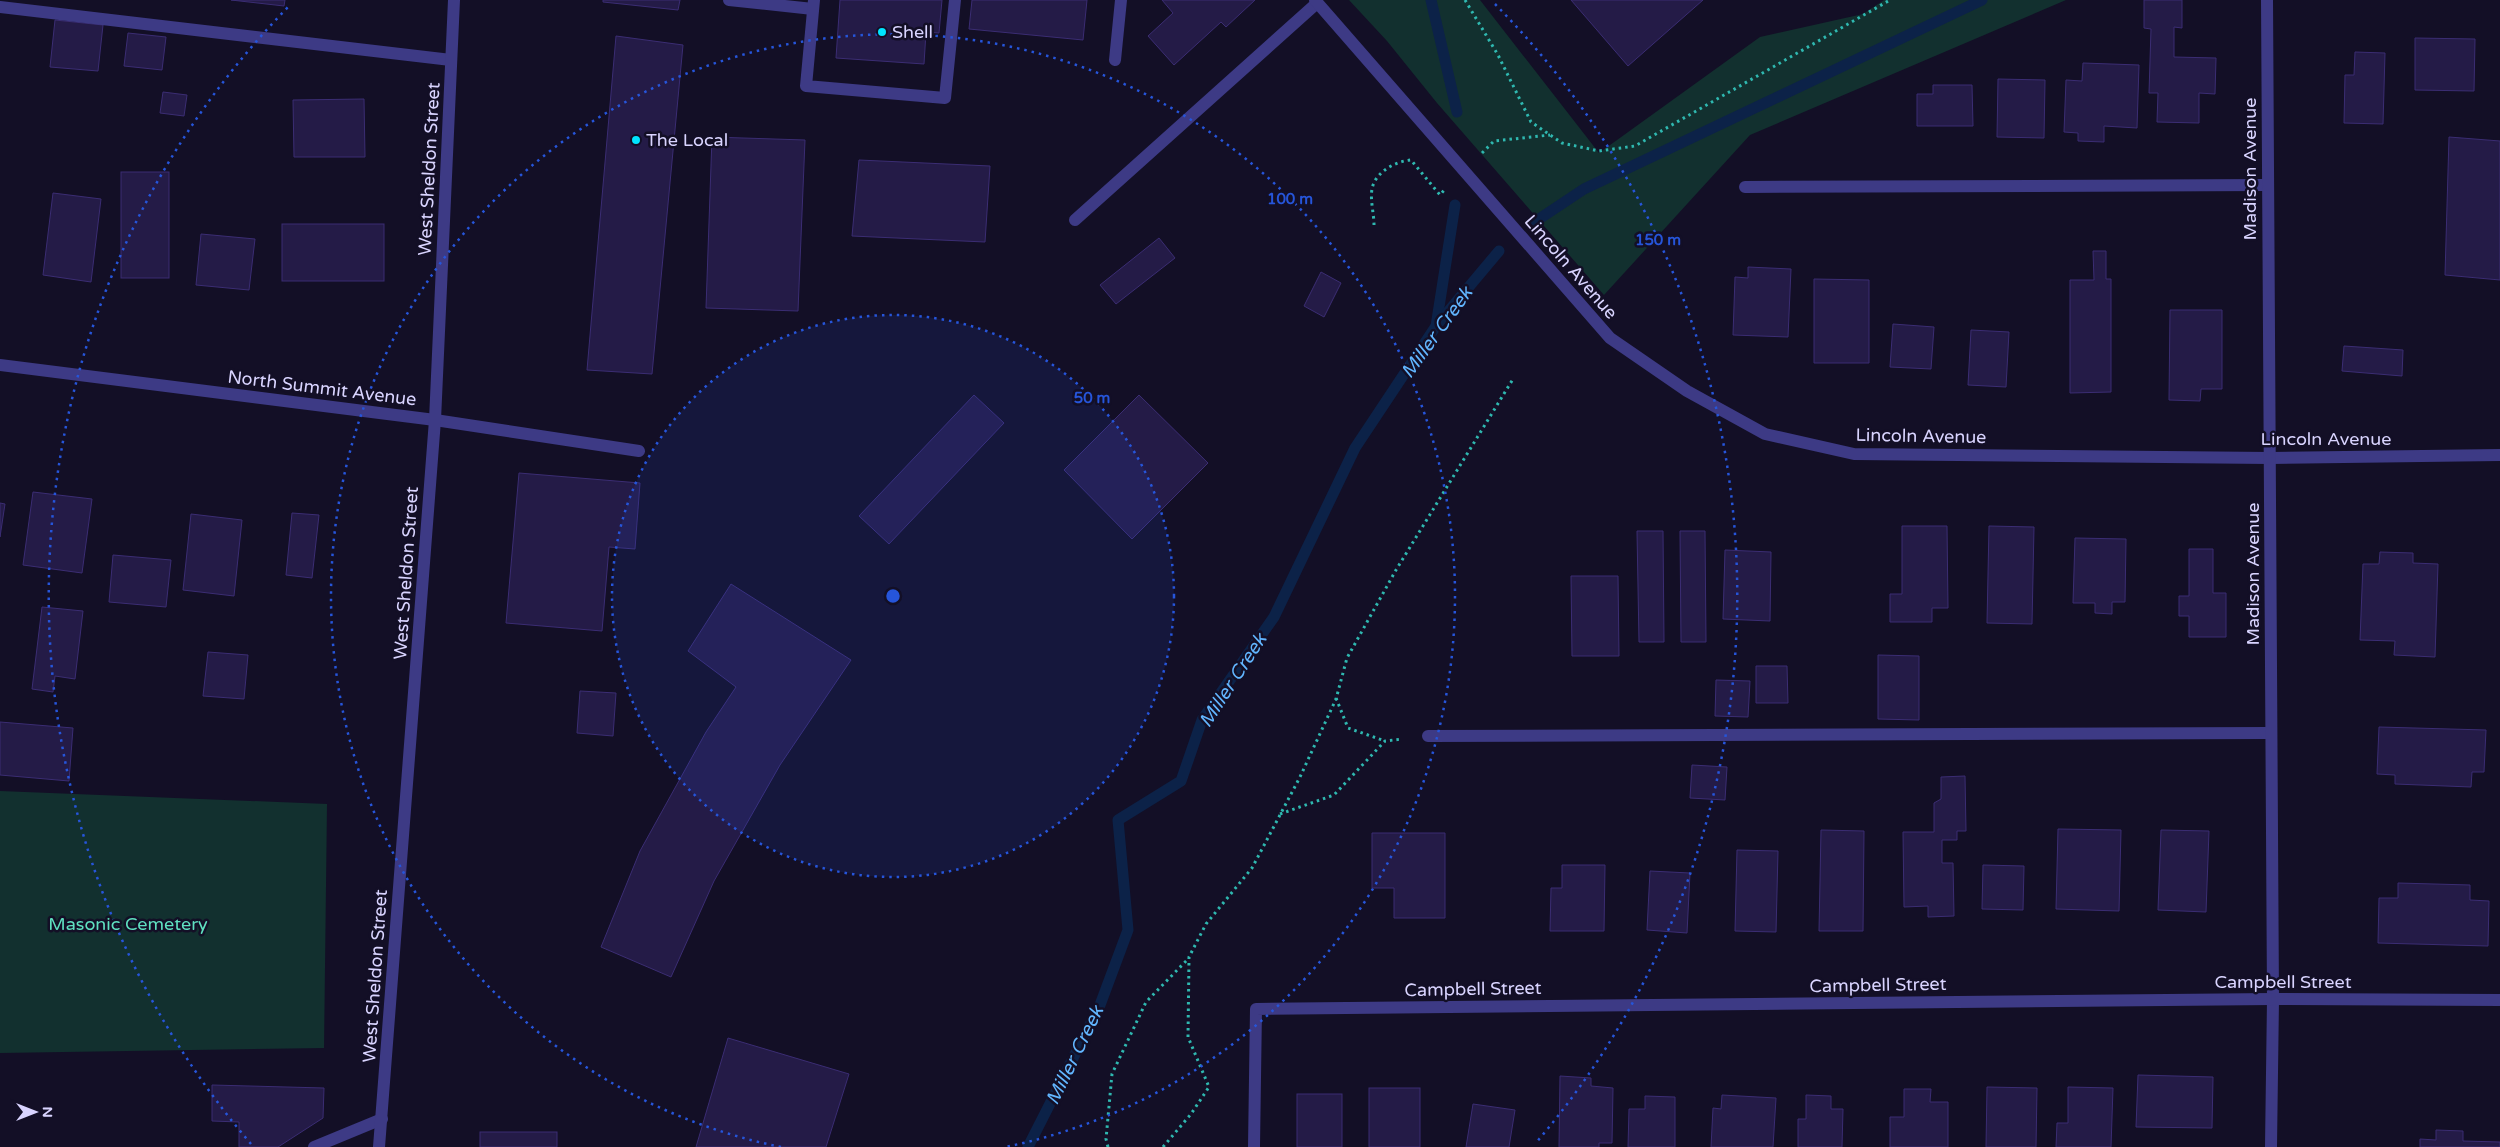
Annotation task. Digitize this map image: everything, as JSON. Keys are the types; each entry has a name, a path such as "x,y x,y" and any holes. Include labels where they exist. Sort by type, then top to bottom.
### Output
{"street":[{"name":"West Sheldon Street","path":"379,1147 435,420 454,0"},
{"path":"729,0 814,4 806,86 946,98 955,0"},
{"path":"1115,60 1121,0"},
{"name":"Madison Avenue","path":"2267,0 2273,999 2271,1147"},
{"path":"1075,220 1316,1"},
{"name":"Lincoln Avenue","path":"1316,1 1610,338 1687,391 1765,434 1854,454 2270,458 2500,455"},
{"path":"0,7 451,60"},
{"path":"1745,187 2267,184"},
{"name":"North Summit Avenue","path":"0,365 435,420 639,451"},
{"path":"1428,736 2271,733"},
{"name":"Campbell Street","path":"1254,1147 1256,1009 2273,999 2500,1000"},
{"path":"314,1147 382,1119"}],"path":[{"path":"1466,0 1498,56 1531,122 1562,143 1599,152 1635,146 1890,0"},
{"path":"1108,1147 1106,1139 1112,1074 1146,1002 1189,957 1206,924 1252,868 1336,699 1352,650 1396,570 1512,379"},
{"path":"1336,699 1348,728 1385,742 1428,736"},
{"path":"1280,814 1334,795 1385,742"},
{"path":"1163,1147 1191,1114 1209,1087 1188,1037 1189,957"}],"green space":[{"path":"1349,0 1480,0 1599,153 1760,37 1863,14 1884,0 2066,0 1750,135 1604,295 1437,103 1387,41"},
{"name":"Masonic Cemetery","path":"0,791 327,804 324,1048 0,1053"}],"building":[{"path":"231,0 285,0 284,6"},
{"path":"603,0 680,0 678,10 603,2"},
{"name":"Shell","path":"840,0 942,0 939,33 926,32 924,64 836,58"},
{"path":"972,0 1087,0 1083,40 969,29"},
{"path":"1162,0 1255,0 1226,27 1221,22 1174,65 1148,36 1173,13"},
{"path":"1571,0 1703,0 1628,66"},
{"path":"2144,0 2182,0 2182,28 2174,27 2174,57 2216,58 2215,94 2199,93 2199,123 2157,122 2158,93 2149,93 2151,29 2144,28"},
{"path":"55,20 103,25 98,71 50,67"},
{"path":"128,33 166,37 162,70 124,66"},
{"path":"616,36 683,45 652,374 587,370"},
{"path":"2415,38 2475,39 2474,91 2415,90"},
{"path":"2355,52 2385,53 2383,124 2344,123 2345,75 2354,75"},
{"path":"2083,63 2139,65 2137,128 2104,126 2104,142 2078,141 2078,133 2064,132 2066,80 2082,81"},
{"path":"1998,79 2045,80 2044,138 1997,137"},
{"path":"1933,85 1972,85 1973,126 1917,126 1917,94 1933,94"},
{"path":"163,92 187,95 184,116 160,113"},
{"path":"364,99 365,157 294,157 293,100"},
{"path":"712,137 805,140 798,311 706,308"},
{"path":"2449,137 2500,141 2500,280 2445,275"},
{"path":"859,160 990,166 985,242 852,236"},
{"path":"121,172 169,172 169,278 121,278"},
{"path":"53,193 101,199 91,282 43,275"},
{"path":"282,224 384,224 384,281 282,281"},
{"path":"201,234 255,239 249,290 196,285"},
{"path":"1159,238 1175,258 1116,304 1100,285"},
{"path":"2093,251 2106,251 2106,279 2111,279 2111,392 2070,393 2070,280 2094,280"},
{"path":"1748,267 1791,269 1788,337 1733,335 1735,277 1748,278"},
{"path":"1321,272 1341,283 1324,317 1304,306"},
{"path":"1814,279 1869,280 1869,363 1814,363"},
{"path":"2170,310 2222,310 2222,389 2201,389 2200,401 2169,400"},
{"path":"1893,324 1934,327 1931,369 1890,367"},
{"path":"1971,330 2009,332 2006,387 1968,385"},
{"path":"2344,346 2403,350 2402,376 2342,371"},
{"path":"974,395 1004,423 889,544 859,516"},
{"path":"1139,395 1208,463 1132,539 1064,470"},
{"path":"519,473 640,483 635,549 609,547 602,631 506,623"},
{"path":"33,492 92,499 82,573 23,565"},
{"path":"0,503 5,504 0,537"},
{"path":"292,513 319,515 312,578 286,575"},
{"path":"191,514 242,520 234,596 183,590"},
{"path":"1902,526 1947,526 1948,608 1932,608 1932,622 1890,622 1890,594 1902,594"},
{"path":"1989,526 2034,527 2032,624 1987,623"},
{"path":"1637,531 1663,531 1664,642 1639,642"},
{"path":"1680,531 1705,531 1706,642 1681,642"},
{"path":"2075,538 2126,539 2125,602 2112,602 2112,614 2095,613 2095,603 2073,603"},
{"path":"2189,549 2213,549 2213,593 2226,593 2226,637 2189,637 2189,616 2179,616 2179,596 2189,596"},
{"path":"1725,550 1771,552 1770,621 1723,619"},
{"path":"2380,552 2413,553 2413,563 2438,564 2435,657 2394,655 2395,641 2360,640 2363,564 2379,564"},
{"path":"113,555 171,560 166,607 109,602"},
{"path":"1571,576 1618,576 1619,656 1572,656"},
{"path":"731,584 851,660 780,765 714,881 671,977 601,947 640,851 706,732 736,687 688,651"},
{"path":"42,607 83,611 75,679 55,676 53,692 32,689"},
{"path":"208,652 248,655 244,699 203,696"},
{"path":"1878,655 1919,656 1919,720 1878,719"},
{"path":"1756,666 1787,666 1788,703 1756,703"},
{"path":"1716,680 1750,681 1748,717 1715,716"},
{"path":"580,691 616,693 613,736 577,733"},
{"path":"0,722 73,728 69,781 0,775"},
{"path":"2379,727 2486,730 2484,772 2472,772 2471,787 2395,784 2395,775 2377,774"},
{"path":"1692,765 1727,767 1725,800 1690,798"},
{"path":"1965,776 1966,831 1957,831 1957,840 1942,840 1942,863 1953,863 1954,916 1928,917 1928,906 1904,907 1903,832 1934,832 1934,803 1941,799 1941,777"},
{"path":"2058,829 2121,830 2119,911 2056,909"},
{"path":"1821,830 1864,831 1863,931 1819,931"},
{"path":"2161,830 2209,831 2206,912 2158,910"},
{"path":"1372,833 1445,833 1445,918 1394,918 1394,888 1372,888"},
{"path":"1737,850 1778,851 1776,932 1735,931"},
{"path":"1562,865 1605,865 1604,931 1550,931 1551,888 1562,888"},
{"path":"1983,865 2024,866 2023,910 1982,909"},
{"path":"1650,871 1690,873 1687,933 1647,930"},
{"path":"2398,883 2470,885 2470,900 2489,901 2488,946 2378,943 2379,898 2398,898"},
{"path":"728,1038 849,1074 826,1147 696,1147"},
{"path":"2138,1075 2213,1077 2212,1128 2136,1127"},
{"path":"1560,1076 1591,1078 1591,1086 1613,1088 1612,1143 1599,1143 1599,1147 1559,1147"},
{"path":"212,1085 324,1088 323,1118 278,1147 239,1147 239,1122 212,1121"},
{"path":"1987,1087 2037,1088 2036,1147 1986,1147"},
{"path":"2068,1087 2113,1088 2111,1147 2056,1147 2057,1123 2068,1123"},
{"path":"1369,1088 1420,1088 1420,1147 1369,1147"},
{"path":"1904,1089 1931,1089 1930,1102 1948,1102 1948,1147 1890,1147 1890,1117 1904,1117"},
{"path":"1297,1094 1342,1094 1342,1147 1297,1147"},
{"path":"1722,1095 1776,1098 1773,1147 1711,1147 1713,1108 1721,1109"},
{"path":"1806,1095 1831,1096 1831,1109 1843,1109 1842,1147 1798,1147 1798,1119 1806,1119"},
{"path":"1645,1096 1675,1097 1675,1147 1628,1147 1629,1109 1645,1109"},
{"path":"1473,1104 1515,1110 1509,1147 1466,1147"},
{"path":"2436,1130 2463,1131 2463,1141 2500,1142 2500,1147 2420,1147 2420,1139 2436,1140"},
{"path":"480,1132 557,1132 557,1147 480,1147"}],"waterway":[{"path":"1431,0 1457,112"},
{"path":"1536,221 1584,189 1982,0"},
{"path":"1436,326 1455,205"},
{"name":"Miller Creek","path":"1028,1147 1100,1005 1128,930 1118,820 1181,781 1202,720 1274,617 1355,448 1436,326 1499,251"}],"place":[{"name":"Shell","path":"882,32"},
{"name":"The Local","path":"636,140"}]}
